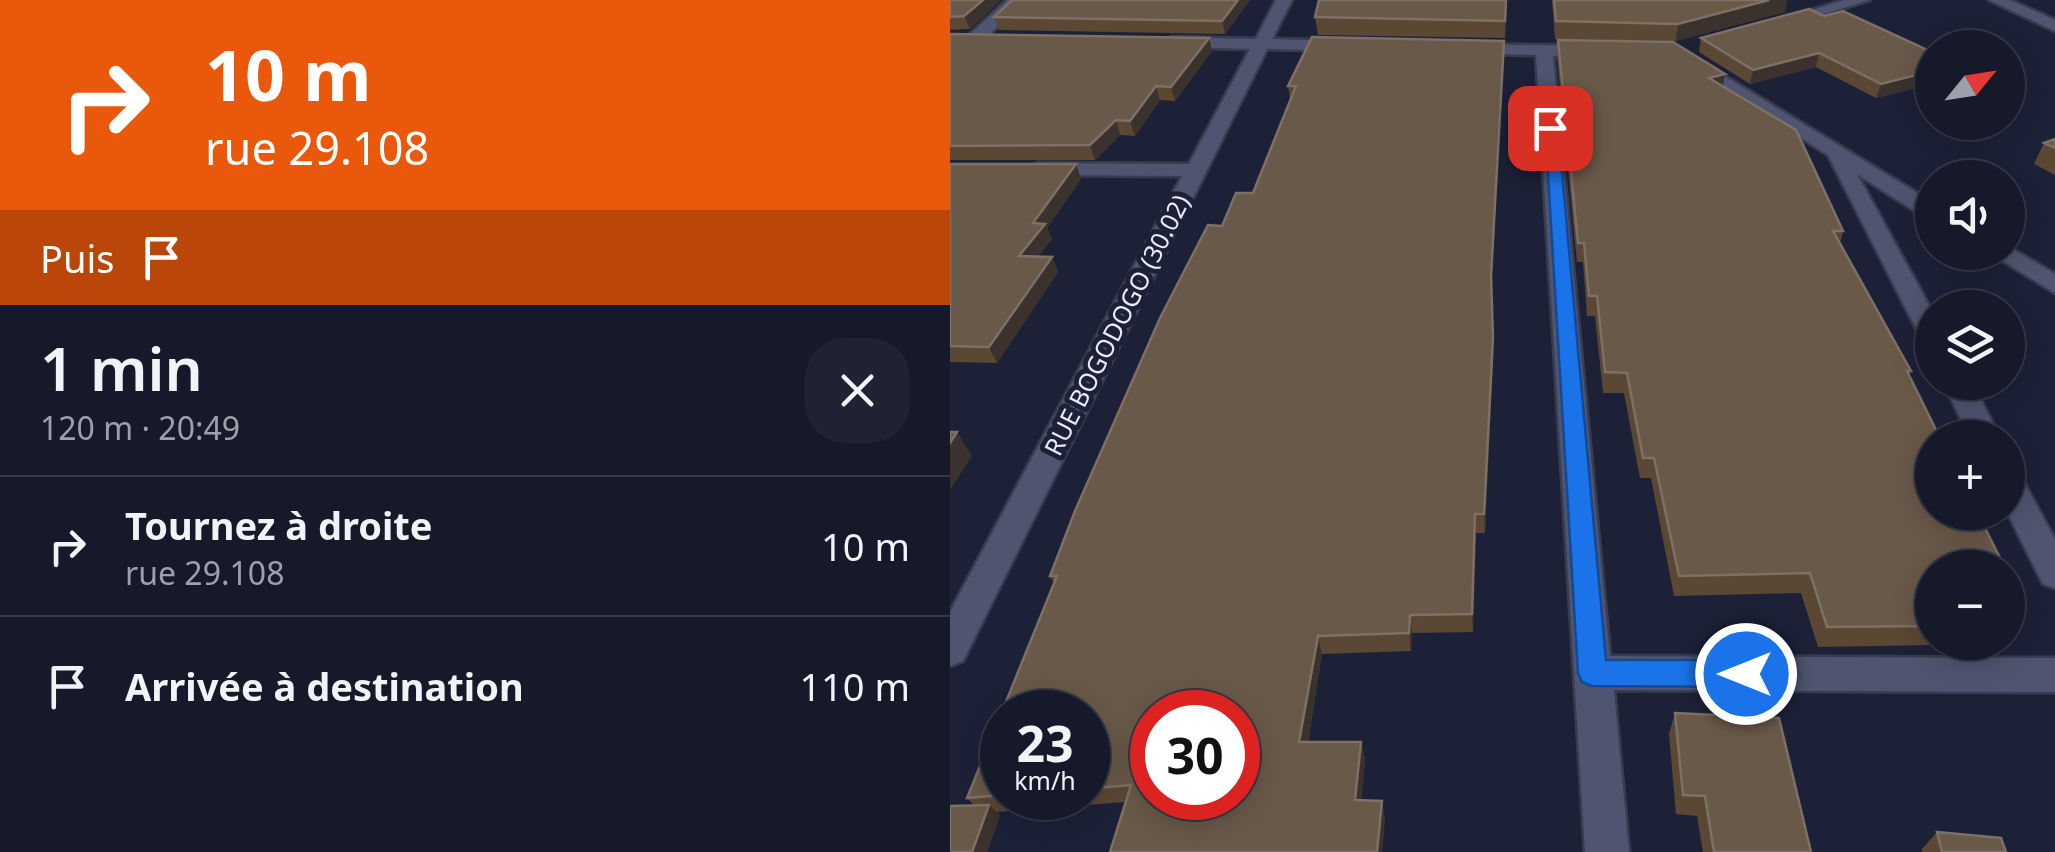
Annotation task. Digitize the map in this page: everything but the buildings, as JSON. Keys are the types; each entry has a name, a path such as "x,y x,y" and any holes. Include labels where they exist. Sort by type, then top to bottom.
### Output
{"street":[{"path":"950,38 986,39 1016,0"},
{"name":"RUE BOGODOGO (30.02)","path":"950,649 1284,0"},
{"path":"1750,30 1862,0"},
{"path":"1997,0 2053,24"},
{"path":"1148,41 1375,46"},
{"path":"1450,48 1619,50"},
{"path":"1685,48 1836,154 1915,202"},
{"path":"1544,51 1606,852"},
{"path":"1836,154 1915,302"},
{"path":"1007,169 1197,170"},
{"path":"2025,267 2055,286"},
{"path":"2025,515 2055,574"},
{"path":"1592,673 2055,675"}],"route":[{"path":"1550,128 1592,673 1746,674"}]}
